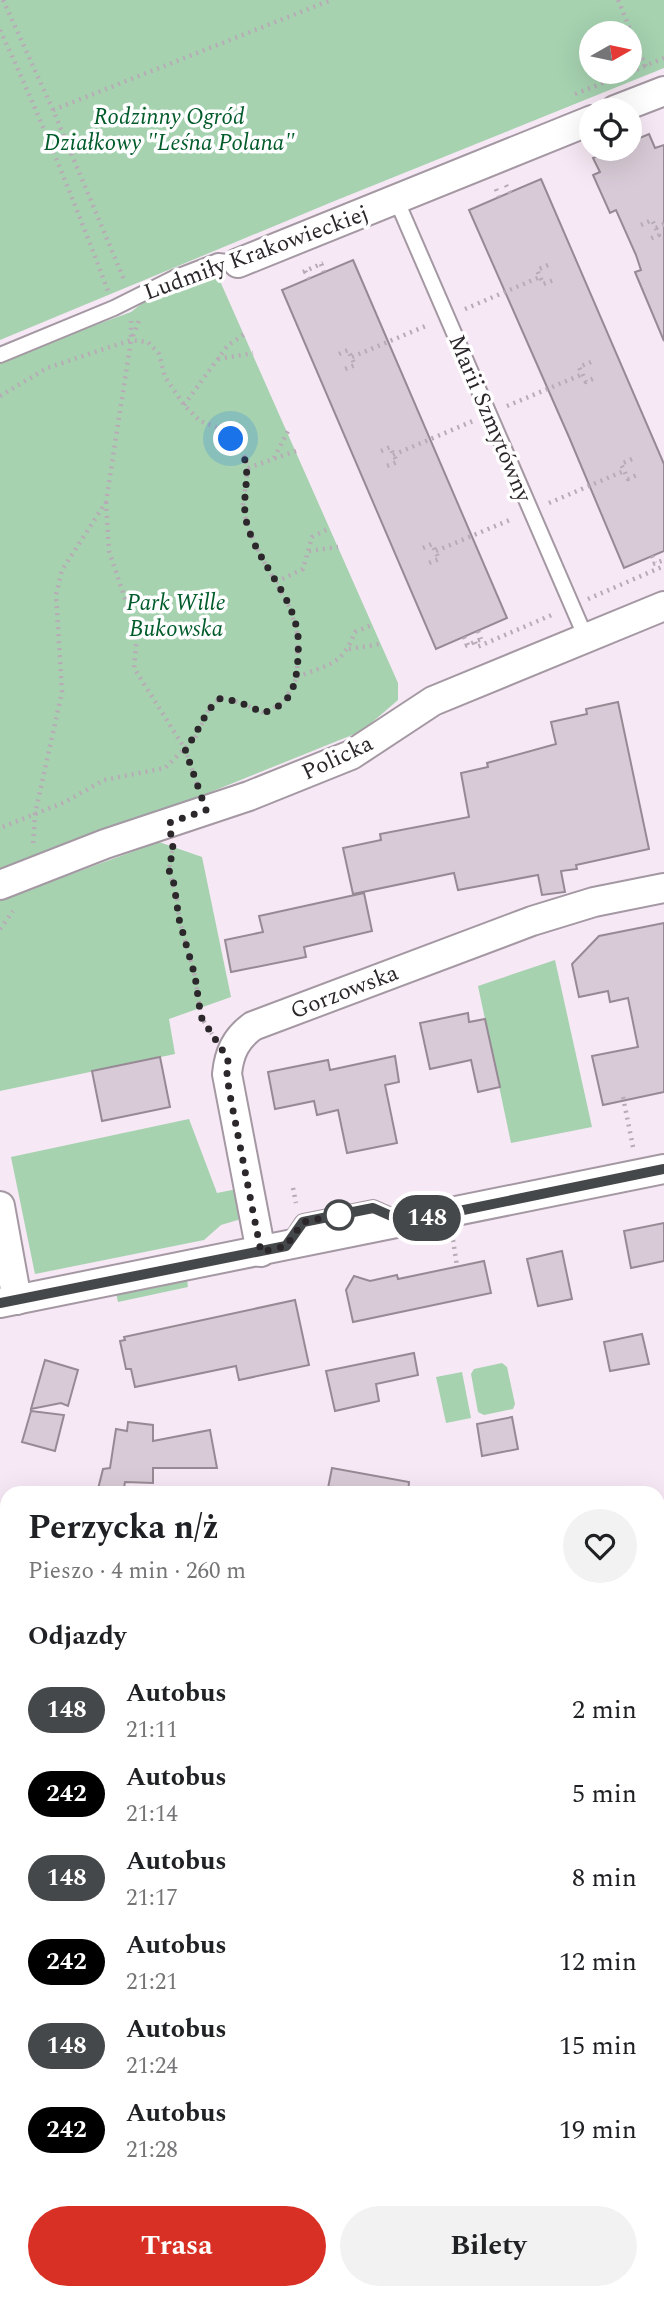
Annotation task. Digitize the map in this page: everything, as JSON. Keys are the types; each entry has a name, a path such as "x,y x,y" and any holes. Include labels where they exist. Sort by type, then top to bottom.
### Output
{"street":[{"path":"634,98 657,83"},
{"name":"Ludmiły Krakowieckiej","path":"238,263 579,125"},
{"name":"Policka","path":"11,881 106,844 249,796 351,755 433,701 664,606"},
{"name":"Gorzowska","path":"228,1059 236,1041 253,1026 532,921 594,902 664,888"},
{"path":"228,1059 229,1090 274,1249"},
{"path":"0,1206 8,1301 664,1169"}],"lane":[{"name":"Marii Szmytówny","path":"396,199 586,638"},
{"name":"Ludmiły Krakowieckiej","path":"0,355 114,308 174,278 218,261 238,263"}],"path":[{"path":"3,0 128,288"},
{"path":"53,110 331,0"},
{"path":"618,0 645,65 657,83"},
{"path":"0,30 29,92 110,295"},
{"path":"642,66 664,58"},
{"path":"506,185 510,193"},
{"path":"496,189 499,197"},
{"path":"641,225 652,220 659,235 647,240"},
{"path":"656,228 664,224"},
{"path":"309,279 304,272 322,264 324,272"},
{"path":"548,265 537,270 543,285 554,280"},
{"path":"184,405 228,345 245,334"},
{"path":"0,396 47,368 131,340 148,342 159,354 165,377 184,405 200,421 221,429 242,448 248,468 243,505 247,526 290,608 298,637 297,677 284,702 264,713 239,702 221,698 211,705 195,738 165,768 104,780 65,802 0,828"},
{"path":"131,340 106,502 108,551 137,635 134,668 185,749 206,810"},
{"path":"339,354 348,350 352,357 355,365 345,369"},
{"path":"218,359 253,353"},
{"path":"591,362 579,367 586,382 597,377"},
{"path":"274,458 288,431"},
{"path":"381,452 390,447 397,462 387,466"},
{"path":"248,468 296,450"},
{"path":"632,459 621,464 628,479 639,474"},
{"path":"11,881 31,864 35,814 62,692 57,595 62,570 106,502"},
{"path":"276,582 303,569 312,537 330,528"},
{"path":"422,548 432,544 436,551 439,559 429,563"},
{"path":"309,551 338,547"},
{"path":"652,556 654,564 664,561"},
{"path":"297,677 339,660 349,649 355,632 372,625"},
{"path":"464,637 466,645 483,638 478,631"},
{"path":"349,649 380,644"},
{"path":"169,823 173,848 169,870 195,976 201,1017 228,1059"},
{"path":"623,1097 633,1147"},
{"path":"293,1188 298,1211"},
{"path":"451,1232 457,1266"}],"green space":[{"name":"Rodzinny Ogród Działkowy \"Leśna Polana\"","path":"0,0 664,0 664,68 642,77 642,21 579,21 579,84 624,84 590,98 579,98 579,102 0,340"},
{"name":"Park Wille Bukowska","path":"216,272 398,683 398,700 362,731 0,877 0,364 57,339 131,312 146,300"},
{"path":"159,842 202,857 231,997 169,1019 175,1054 0,1091 0,900"},
{"path":"555,960 592,1127 511,1143 478,986"},
{"path":"189,1119 217,1193 237,1189 241,1219 221,1225 204,1240 35,1274 11,1157"},
{"path":"187,1279 188,1287 118,1302 116,1293"},
{"path":"502,1363 507,1367 515,1404 513,1409 484,1415 478,1412 471,1374 474,1369"},
{"path":"462,1372 471,1418 446,1423 436,1377"}],"building":[{"path":"649,134 655,148 664,145 664,341 635,272 641,270 636,255 616,210 610,213 593,175 600,172 594,161 642,161 642,137"},
{"path":"541,179 664,464 664,551 624,568 469,210"},
{"path":"353,260 507,618 436,649 282,290"},
{"path":"618,702 649,849 576,865 577,869 561,871 565,892 542,895 538,875 458,890 454,873 353,894 343,848 381,840 380,834 469,817 461,773 488,767 487,763 556,744 551,722 587,714 586,709"},
{"path":"364,893 372,931 304,947 306,957 231,972 225,940 263,932 259,916"},
{"path":"664,923 664,1092 603,1105 592,1056 638,1047 628,998 610,1002 608,991 579,997 572,964 599,936"},
{"path":"468,1013 469,1022 485,1019 500,1087 478,1092 471,1060 430,1069 420,1023"},
{"path":"395,1056 399,1082 385,1085 397,1143 347,1153 338,1110 317,1115 314,1101 275,1109 268,1072 328,1060 330,1070"},
{"path":"160,1057 170,1107 102,1121 92,1071"},
{"path":"664,1223 664,1261 631,1268 624,1231"},
{"path":"562,1251 572,1299 538,1306 527,1259"},
{"path":"484,1261 491,1293 353,1322 346,1290 354,1276 370,1281 397,1275 398,1279"},
{"path":"295,1300 309,1365 239,1380 236,1366 135,1387 131,1369 126,1369 120,1341 125,1340 124,1337"},
{"path":"642,1334 649,1364 610,1371 604,1342"},
{"path":"414,1353 418,1375 376,1384 379,1401 335,1411 326,1371"},
{"path":"45,1360 78,1370 68,1406 61,1403 31,1409"},
{"path":"31,1411 64,1415 55,1451 22,1442"},
{"path":"512,1417 518,1449 482,1456 477,1424"},
{"path":"128,1422 153,1425 153,1441 210,1430 217,1468 153,1468 153,1483 125,1482 124,1486 99,1486 103,1469 110,1468 116,1429 127,1431"},
{"path":"332,1468 409,1482 409,1486 328,1486"}],"bus line":[{"name":"148","path":"0,1303 286,1246 303,1222 373,1208 405,1222 664,1169"}],"route":[{"path":"231,439 242,448 248,468 243,505 247,526 290,608 298,637 297,677 284,702 264,713 239,702 221,698 211,705 195,738 185,749 206,810 169,823 173,848 169,870 195,976 201,1017 228,1059 229,1090 261,1252 286,1246 303,1222 339,1215"}]}
